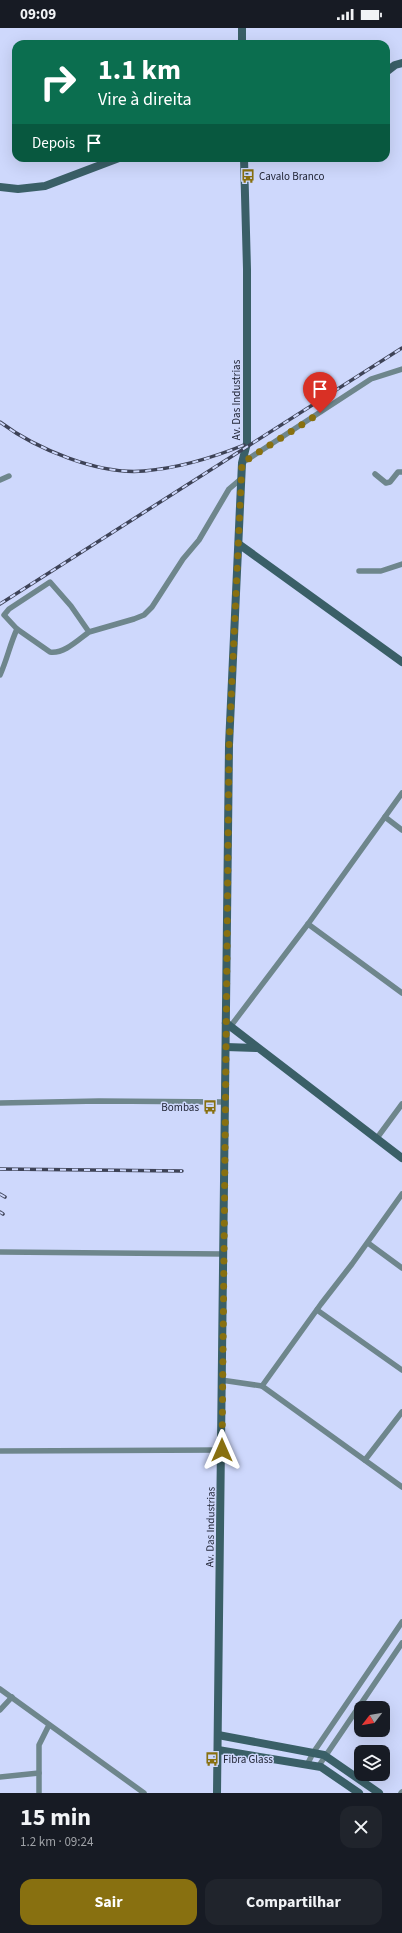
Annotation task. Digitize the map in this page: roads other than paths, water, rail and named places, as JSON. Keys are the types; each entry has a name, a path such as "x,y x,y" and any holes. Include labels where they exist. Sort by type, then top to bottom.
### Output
{"main road":[{"path":"242,28 242,40"},
{"path":"390,69 395,65 402,63"},
{"path":"0,187 18,188 45,186 108,162"},
{"name":"Av. Das Industrias","path":"217,1793 222,1450 221,1380 226,1047 228,1025 229,746 240,545 242,463 247,445 247,269 244,162"},
{"path":"240,545 402,662"},
{"path":"228,1025 402,1158"},
{"path":"226,1047 257,1048"},
{"path":"218,1735 324,1755 379,1793"},
{"path":"218,1750 318,1767 326,1770 359,1793"}],"street":[{"path":"242,463 371,379 402,370"},
{"path":"375,474 386,483 390,482 398,472 402,472"},
{"path":"0,480 8,476"},
{"path":"89,632 71,606 50,582 9,609 2,617 50,652 55,653 89,632 134,619 144,614 152,607 183,559 199,540 229,489 242,478"},
{"path":"358,570 381,571 402,564"},
{"path":"0,675 8,655 10,644 18,629"},
{"path":"228,1025 308,924 402,793"},
{"path":"385,817 402,830"},
{"path":"308,924 402,993"},
{"path":"0,1103 99,1101 225,1102"},
{"path":"377,1138 402,1104"},
{"path":"262,1386 368,1243 402,1194"},
{"path":"368,1243 402,1268"},
{"path":"0,1252 223,1254"},
{"path":"317,1310 402,1370"},
{"path":"221,1380 262,1386 402,1487"},
{"path":"365,1460 402,1412"},
{"path":"0,1452 222,1450"},
{"path":"307,1765 312,1753 402,1622"},
{"path":"318,1767 324,1755 402,1643"},
{"path":"0,1689 144,1793"},
{"path":"0,1710 12,1697"},
{"path":"39,1793 39,1744 49,1725"},
{"path":"0,1777 39,1773"}],"railway":[{"path":"0,604 402,348"},
{"path":"0,422 31,442 69,458 108,469 126,471 157,470 183,465 244,445"},
{"path":"0,1169 182,1171"},
{"path":"0,1194 5,1197"}],"place":[{"name":"Cavalo Branco","path":"248,176"},
{"name":"Bombas","path":"210,1107"},
{"name":"Fibra Glass","path":"212,1759"}]}
